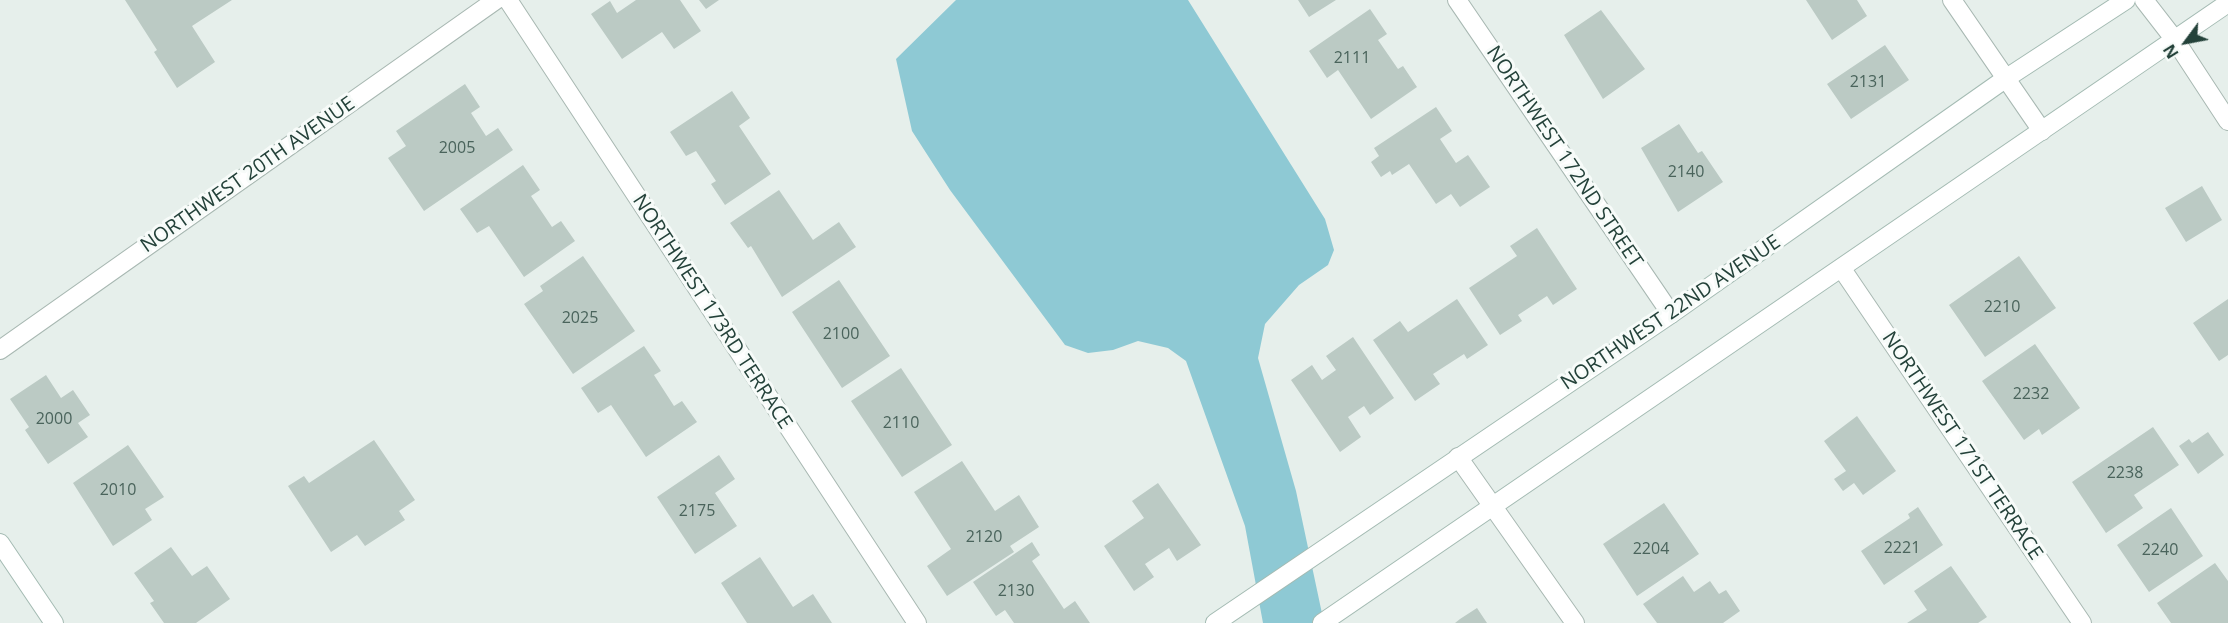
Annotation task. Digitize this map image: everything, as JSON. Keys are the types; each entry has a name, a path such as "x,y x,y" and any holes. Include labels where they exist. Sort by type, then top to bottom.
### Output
{"street":[{"name":"NORTHWEST 20TH AVENUE","path":"0,350 496,0"},
{"name":"NORTHWEST 173RD TERRACE","path":"508,0 917,623"},
{"name":"NORTHWEST 172ND STREET","path":"1457,0 1671,314"},
{"path":"1952,0 2042,131"},
{"name":"NORTHWEST 22ND AVENUE","path":"1215,623 1671,314 2005,79 2126,0"},
{"path":"2144,0 2175,40 2228,121"},
{"path":"1322,623 2228,3"},
{"name":"NORTHWEST 171ST TERRACE","path":"1842,269 2082,623"},
{"path":"1458,457 1575,623"},
{"path":"0,543 54,623"}],"water":[{"path":"956,0 1188,0 1325,219 1334,250 1328,265 1299,285 1265,324 1258,358 1296,491 1324,623 1263,623 1245,526 1186,361 1168,348 1138,341 1113,350 1088,353 1065,345 950,190 912,131 896,59"}],"building":[{"path":"125,0 232,0 192,26 215,62 177,88 154,52 157,50"},
{"path":"636,0 680,0 701,31 674,49 662,32 622,59 591,14 610,1 617,13"},
{"path":"699,0 719,0 706,9"},
{"path":"1298,0 1336,0 1309,17"},
{"path":"1806,0 1857,0 1867,16 1832,40"},
{"path":"1370,9 1387,34 1378,40 1398,69 1403,66 1417,87 1371,119 1338,70 1327,78 1309,51"},
{"path":"1601,10 1645,69 1603,99 1564,35"},
{"path":"1885,45 1909,80 1851,119 1827,84"},
{"path":"465,84 480,107 471,113 486,136 498,128 513,150 424,211 388,158 406,146 396,131"},
{"path":"732,91 750,118 739,126 771,174 725,205 711,184 716,181 696,151 686,156 670,132"},
{"path":"1436,107 1452,131 1440,139 1456,163 1468,155 1490,187 1460,207 1451,194 1436,204 1409,164 1392,175 1390,171 1381,177 1371,162 1379,156 1374,148"},
{"path":"1679,124 1698,153 1702,151 1723,182 1678,212 1641,148"},
{"path":"523,165 540,190 531,196 552,227 561,221 575,241 524,277 489,226 477,233 460,209"},
{"path":"2202,186 2222,220 2186,242 2165,208"},
{"path":"779,190 813,240 839,222 856,247 782,297 751,246 748,248 730,223"},
{"path":"1537,228 1577,289 1553,305 1547,296 1518,315 1522,321 1500,335 1469,288 1517,256 1510,246"},
{"path":"583,256 635,331 573,374 524,304 543,291 540,286"},
{"path":"2019,256 2056,308 1985,357 1949,305"},
{"path":"839,280 890,356 842,388 792,312"},
{"path":"1457,299 1488,345 1467,359 1464,354 1433,374 1440,384 1415,401 1373,340 1400,321 1408,332"},
{"path":"2228,299 2228,355 2219,361 2193,323"},
{"path":"1353,337 1394,398 1370,415 1364,406 1348,417 1361,437 1340,452 1291,380 1312,365 1322,380 1336,370 1326,356"},
{"path":"2035,344 2080,408 2042,435 2039,429 2024,440 1982,381"},
{"path":"644,346 661,371 654,375 674,406 682,401 697,422 646,457 611,405 598,413 581,388"},
{"path":"901,368 952,445 902,477 851,401"},
{"path":"46,375 61,398 73,390 90,415 78,423 88,437 48,464 25,430 29,427 10,399"},
{"path":"1857,416 1896,471 1863,495 1854,483 1843,491 1834,479 1846,471 1824,441"},
{"path":"2153,427 2179,465 2134,495 2143,508 2106,533 2072,482"},
{"path":"2208,432 2224,455 2198,474 2179,446 2189,439 2192,443"},
{"path":"374,440 415,500 399,511 405,520 365,546 357,535 331,552 288,486 304,476 309,483"},
{"path":"128,445 164,497 145,509 152,520 113,546 73,483"},
{"path":"719,455 735,479 715,493 737,526 695,554 657,497"},
{"path":"962,461 995,511 1019,495 1039,527 1010,546 1014,552 947,596 927,566 951,549 914,492"},
{"path":"1158,483 1201,545 1177,561 1169,548 1145,564 1154,577 1134,591 1104,546 1144,518 1132,501"},
{"path":"1664,503 1699,554 1637,596 1603,544"},
{"path":"1918,507 1943,545 1884,585 1861,551 1910,518 1908,514"},
{"path":"2171,508 2203,556 2149,592 2117,545"},
{"path":"1032,542 1040,555 1032,561 1064,609 1075,601 1090,623 1014,623 1005,610 996,616 973,582"},
{"path":"171,547 192,576 207,566 230,599 196,623 164,623 150,603 154,601 134,573"},
{"path":"760,557 793,607 813,594 832,623 747,623 721,583"},
{"path":"2215,563 2228,581 2228,623 2171,623 2157,603"},
{"path":"1951,566 1987,617 1978,623 1907,623 1927,610 1914,591"},
{"path":"1683,576 1694,592 1710,581 1719,594 1726,590 1740,611 1723,623 1657,623 1643,604"},
{"path":"1477,608 1487,623 1455,623 1460,619"}]}
